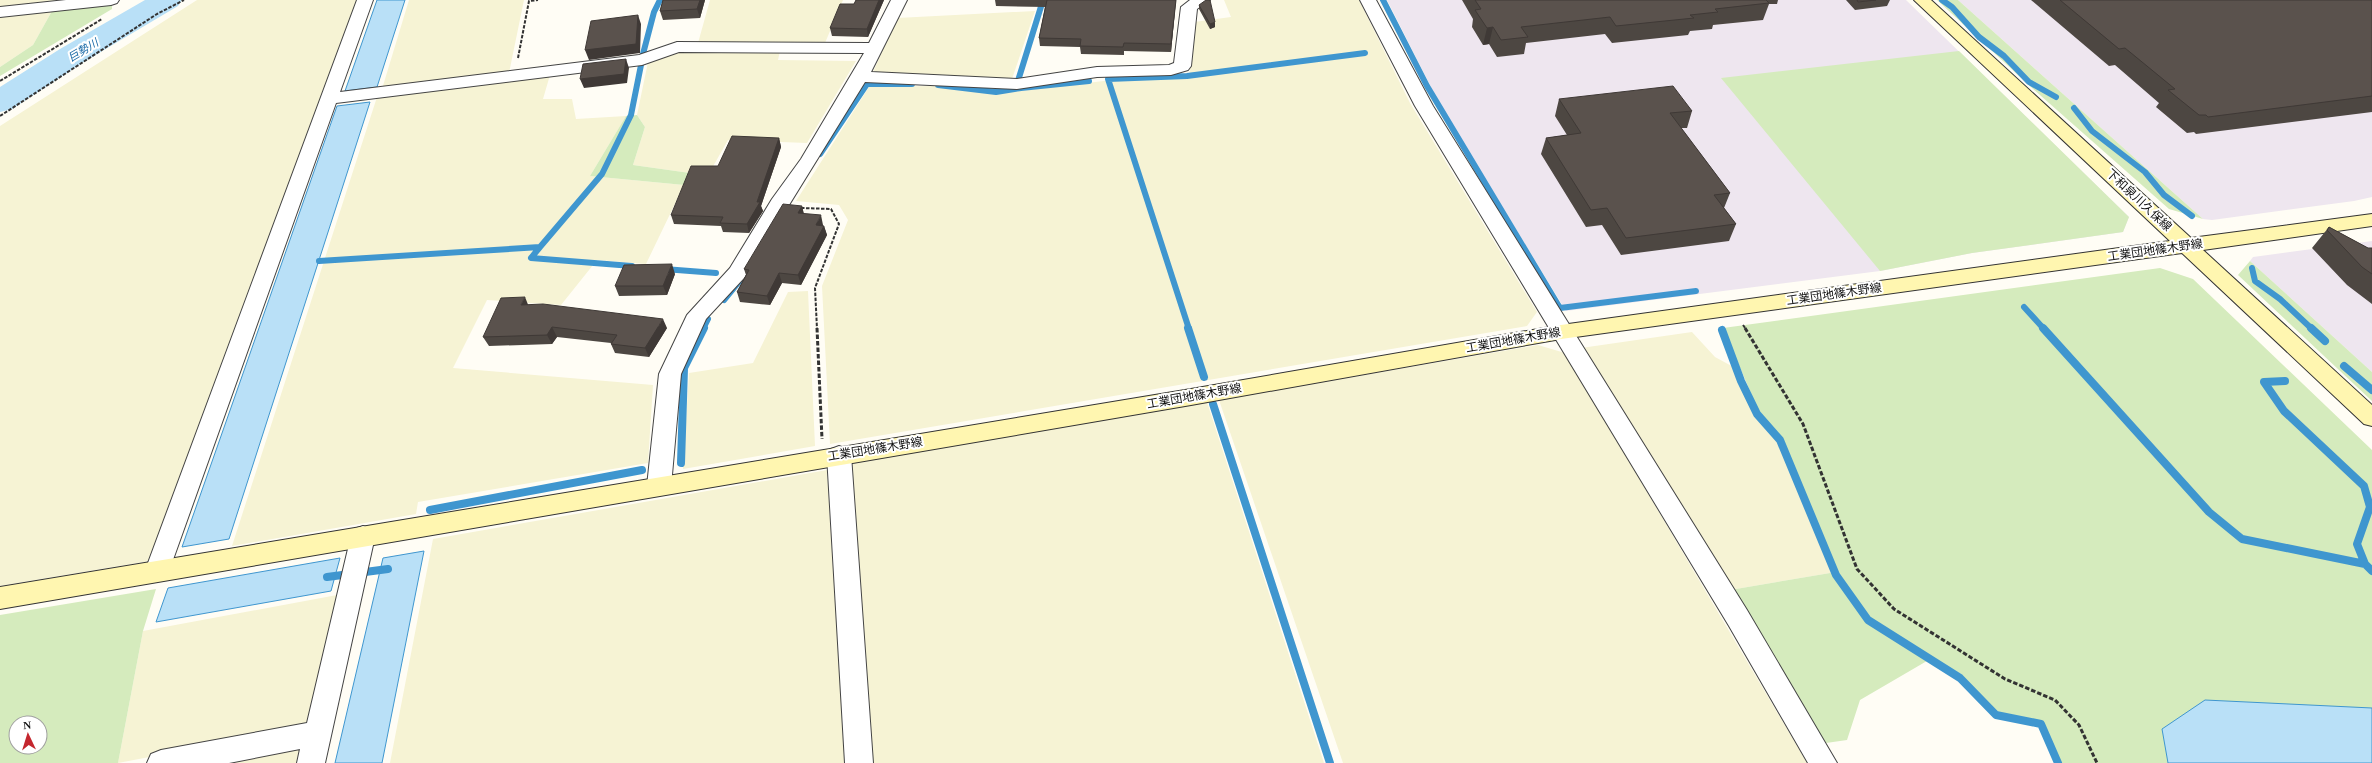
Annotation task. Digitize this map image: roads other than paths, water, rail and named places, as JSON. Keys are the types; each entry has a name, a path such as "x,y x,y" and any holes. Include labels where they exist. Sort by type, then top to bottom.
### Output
{"street":[{"path":"0,12 111,0"},
{"path":"157,571 365,0"},
{"path":"659,486 670,374 697,315 737,273 779,203 809,161 860,77 899,0"},
{"path":"860,77 937,79 1003,84 1097,72 1171,70 1182,66 1189,7 1202,0"},
{"path":"1368,0 1424,106 1561,332 1738,618 1823,763"},
{"name":"下和泉川久保線","path":"1922,0 2372,418"},
{"path":"329,99 642,60 677,47 874,48"},
{"name":"工業団地篠木野線","path":"0,598 831,456 1191,397 1561,332 2372,220"},
{"path":"831,456 859,763"},
{"path":"311,763 363,536"},
{"path":"162,763 318,733"}],"water":[{"path":"377,0 405,0 377,87 345,91"},
{"path":"370,102 229,539 182,547 337,106"},
{"path":"424,551 382,763 335,763 383,558"},
{"path":"340,558 331,591 156,622 168,588"},
{"path":"2205,700 2372,708 2372,763 2168,763 2162,729"}],"waterway":[{"name":"巨勢川","path":"0,102 71,56 167,0"},
{"path":"643,54 654,12 660,0"},
{"path":"1021,88 1017,84 1043,0"},
{"path":"1383,0 1427,86 1560,308 1696,291"},
{"path":"1942,0 1952,7 1979,37 2004,56 2029,82 2056,97"},
{"path":"1189,329 1108,79 1187,76 1365,53"},
{"path":"540,247 602,174 631,115 641,65"},
{"path":"1021,88 1089,81"},
{"path":"820,154 867,84 912,84"},
{"path":"938,85 996,92 1021,88"},
{"path":"2074,108 2092,131 2145,172 2164,195 2192,216"},
{"path":"319,261 540,247"},
{"path":"540,247 531,258 632,266"},
{"path":"2252,268 2255,281 2280,299 2312,329"},
{"path":"664,269 716,273"},
{"path":"724,300 746,273"},
{"path":"2024,307 2044,329"},
{"path":"703,329 708,319"},
{"path":"681,463 684,368 704,328"},
{"path":"1188,328 1204,377"},
{"path":"2043,328 2209,512 2242,539 2365,564"},
{"path":"2311,328 2325,341"},
{"path":"1722,330 1741,381 1757,414 1780,440 1836,575 1868,620 1960,678 1996,715 2041,724 2058,763"},
{"path":"2344,366 2372,390"},
{"path":"2285,381 2264,382 2284,411 2364,486 2370,507 2357,544 2365,564"},
{"path":"1213,404 1330,763"},
{"path":"430,510 642,470"},
{"path":"2365,564 2372,571"},
{"path":"327,577 388,569"}]}
